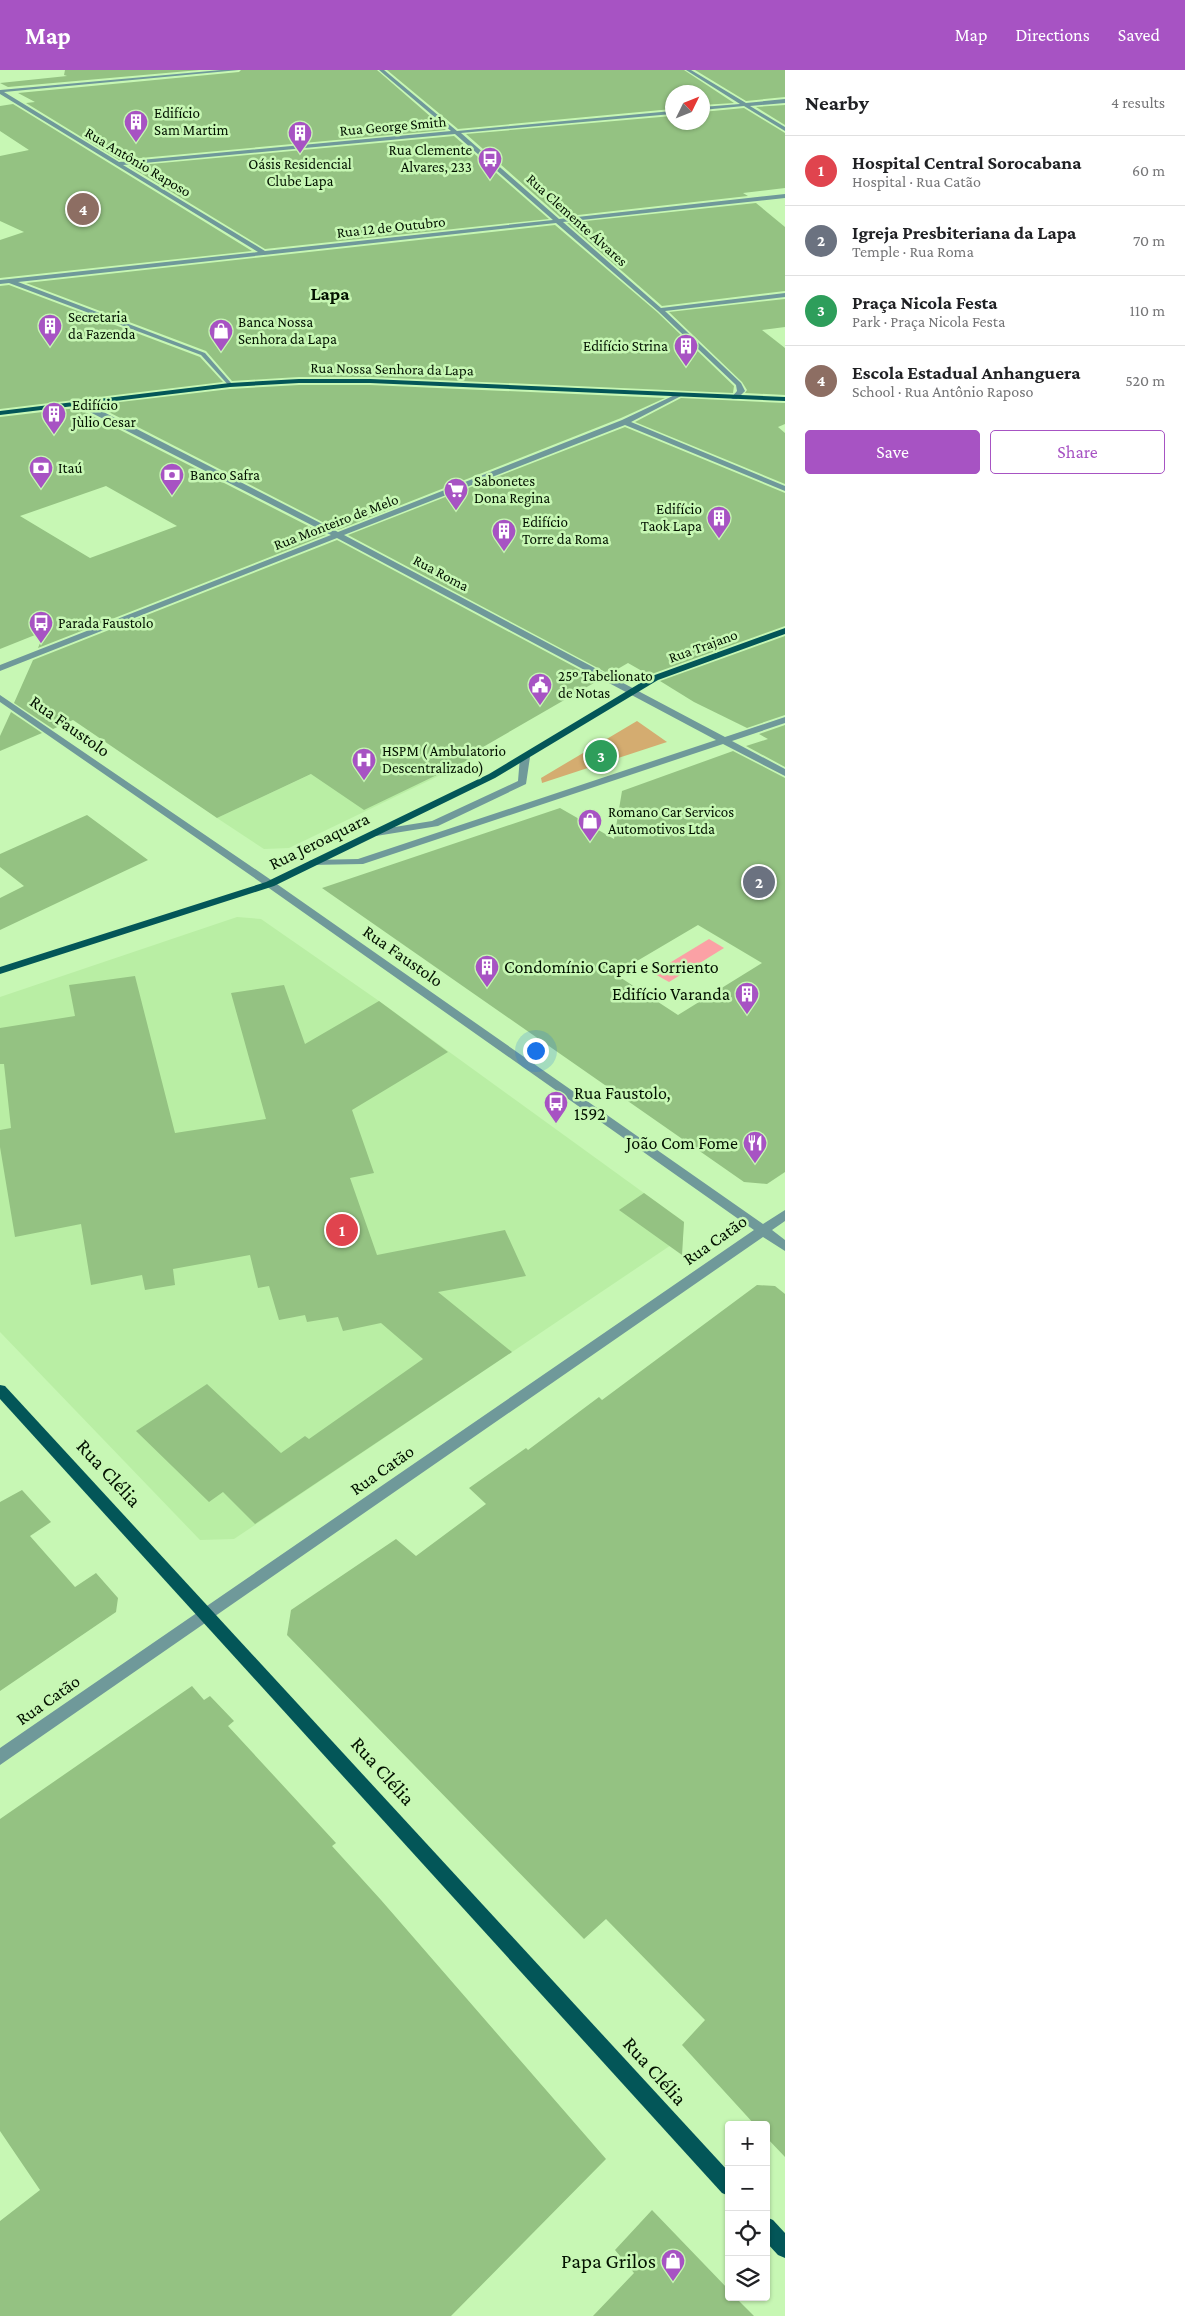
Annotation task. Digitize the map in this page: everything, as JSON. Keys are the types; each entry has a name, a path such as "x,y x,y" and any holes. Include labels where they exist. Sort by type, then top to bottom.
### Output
{"main road":[{"name":"Rua Nossa Senhora da Lapa","path":"0,413 230,385 299,381 370,381 785,399"},
{"name":"Rua Trajano","path":"632,692 655,678 785,631"},
{"name":"Rua Jeroaquara","path":"0,971 270,884 492,776 632,692"},
{"name":"Rua Clélia","path":"0,1390 725,2182"},
{"path":"770,2231 785,2248"}],"street":[{"path":"0,91 237,70"},
{"name":"Rua Clemente Álvares","path":"381,70 457,133 660,310 740,384 741,391 735,398"},
{"path":"688,70 785,129"},
{"name":"Rua Antônio Raposo","path":"0,91 116,164 264,253"},
{"path":"710,108 785,101"},
{"name":"Rua George Smith","path":"116,164 665,113"},
{"name":"Rua 12 de Outubro","path":"0,280 9,281 785,196"},
{"path":"9,281 203,354 230,385"},
{"path":"660,310 785,295"},
{"name":"Rua Monteiro de Melo","path":"0,668 625,422 679,395"},
{"name":"Rua Roma","path":"81,404 338,536 785,773"},
{"path":"625,422 785,489"},
{"name":"Rua Faustolo","path":"0,698 270,884 785,1246"},
{"path":"313,863 359,862 785,720"},
{"path":"376,833 434,824 523,782 525,757"},
{"name":"Rua Catão","path":"0,1757 785,1215"}],"shaded area":[{"path":"637,721 667,742 542,783 541,778"},
{"name":"HSPM ( Ambulatorio Descentralizado)","path":"419,724 478,757 289,848 264,849 217,818"},
{"path":"237,917 261,919 379,1001 684,1222 683,1237 234,1539 200,1540 0,1332 0,997"},
{"path":"709,939 724,948 669,982 653,973"}],"building":[{"path":"65,70 200,70 8,87 0,83 67,76 64,75"},
{"path":"241,70 377,70 446,130 119,160 26,103 35,102 18,93 239,72"},
{"path":"387,70 684,70 707,85 665,85 665,110 458,129"},
{"path":"695,70 785,70 785,97 746,101"},
{"path":"710,87 734,103 710,104"},
{"path":"13,104 252,251 0,278 0,240 24,232 0,221 0,156 29,150 0,131 0,106"},
{"path":"785,105 785,125 756,107"},
{"path":"744,108 785,133 785,188 743,193 748,196 560,217 466,134 665,117 665,130 710,130 710,111"},
{"path":"454,136 549,219 265,249 129,166"},
{"path":"756,203 785,227 785,291 662,306 567,223"},
{"path":"555,225 657,312 734,386 733,393 370,377 299,377 232,381 206,351 26,283"},
{"path":"9,285 200,357 223,382 0,409 0,286"},
{"path":"785,299 785,327 762,330 785,348 785,395 745,393 747,390 742,382 669,312"},
{"path":"299,385 370,385 665,398 621,418 338,530 95,405 230,389"},
{"path":"681,398 785,403 785,424 778,427 785,433 785,484 635,422"},
{"path":"77,408 326,535 38,648 45,631 0,649 0,417","holes":["106,486 177,526 90,558 20,516"]},
{"path":"625,427 785,493 785,626 649,675 628,663 609,674 348,535"},
{"path":"337,540 599,680 464,758 468,760 364,810 311,774 217,818 73,720 53,729 14,703 33,660"},
{"path":"785,636 785,715 747,728 694,702 660,681"},
{"path":"11,712 42,733 0,751 0,736"},
{"path":"785,725 785,767 746,746 768,739 759,734"},
{"path":"733,751 785,778 785,1172 767,1184 744,1182 322,888 560,808 614,839 622,791","holes":["698,925 762,963 678,1015 615,974"]},
{"path":"87,815 148,860 0,930 0,898 24,886 0,867 0,854"},
{"path":"135,976 175,1133 266,1119 231,993 284,985 305,1044 379,1001 448,1052 352,1110 374,1173 350,1178 377,1255 505,1230 526,1276 438,1292 512,1352 255,1524 223,1492 209,1502 136,1431 207,1384 281,1453 305,1436 309,1439 423,1359 381,1323 343,1331 338,1317 307,1322 305,1315 279,1320 269,1286 258,1288 250,1255 173,1269 175,1285 145,1290 142,1275 91,1285 81,1224 15,1237 0,1147 0,1130 11,1128 4,1064 0,1064 0,1028 75,1016 69,985"},
{"path":"644,1193 684,1222 682,1255 619,1210"},
{"path":"757,1285 775,1286 785,1294 785,2157 770,2141 770,2121 751,2121 682,2045 705,2020 606,1919 584,1939 287,1635 291,1610 396,1539 416,1556 486,1504 469,1488 526,1448 528,1450 599,1397 602,1400"},
{"path":"22,1490 51,1522 30,1536 75,1587 96,1573 118,1598 116,1612 0,1691 0,1502"},
{"path":"192,1686 204,1700 210,1696 234,1721 228,1726 336,1843 332,1846 606,2159 451,2316 0,2316 0,2221 40,2190 0,2131 0,1819"},
{"name":"Papa Grilos","path":"652,2210 725,2286 725,2301 739,2301 754,2316 593,2316 634,2273 615,2250"}],"place":[{"name":"Edifício Sam Martim","path":"136,143"},
{"name":"Oásis Residencial Clube Lapa","path":"300,154"},
{"name":"Rua Clemente Alvares, 233","path":"490,180"},
{"name":"Escola Estadual Anhanguera","path":"83,209"},
{"name":"Secretaria da Fazenda","path":"50,347"},
{"name":"Banca Nossa Senhora da Lapa","path":"221,352"},
{"name":"Edifício Strina","path":"686,367"},
{"name":"Edifício Jùlio Cesar","path":"54,435"},
{"name":"Itaú","path":"41,489"},
{"name":"Banco Safra","path":"172,496"},
{"name":"Sabonetes Dona Regina","path":"456,511"},
{"name":"Edifício Taok Lapa","path":"719,539"},
{"name":"Edifício Torre da Roma","path":"504,552"},
{"name":"Parada Faustolo","path":"41,644"},
{"name":"25º Tabelionato de Notas","path":"540,706"},
{"name":"Praça Nicola Festa","path":"601,756"},
{"name":"HSPM ( Ambulatorio Descentralizado)","path":"364,781"},
{"name":"Romano Car Servicos Automotivos Ltda","path":"590,842"},
{"name":"Igreja Presbiteriana da Lapa","path":"759,882"},
{"name":"Condomínio Capri e Sorriento","path":"487,988"},
{"name":"Edifício Varanda","path":"747,1015"},
{"name":"Rua Faustolo, 1592","path":"556,1124"},
{"name":"João Com Fome","path":"755,1164"},
{"name":"Hospital Central Sorocabana","path":"342,1230"},
{"name":"Papa Grilos","path":"673,2282"}],"district":[{"name":"Lapa","path":"330,293"}]}
